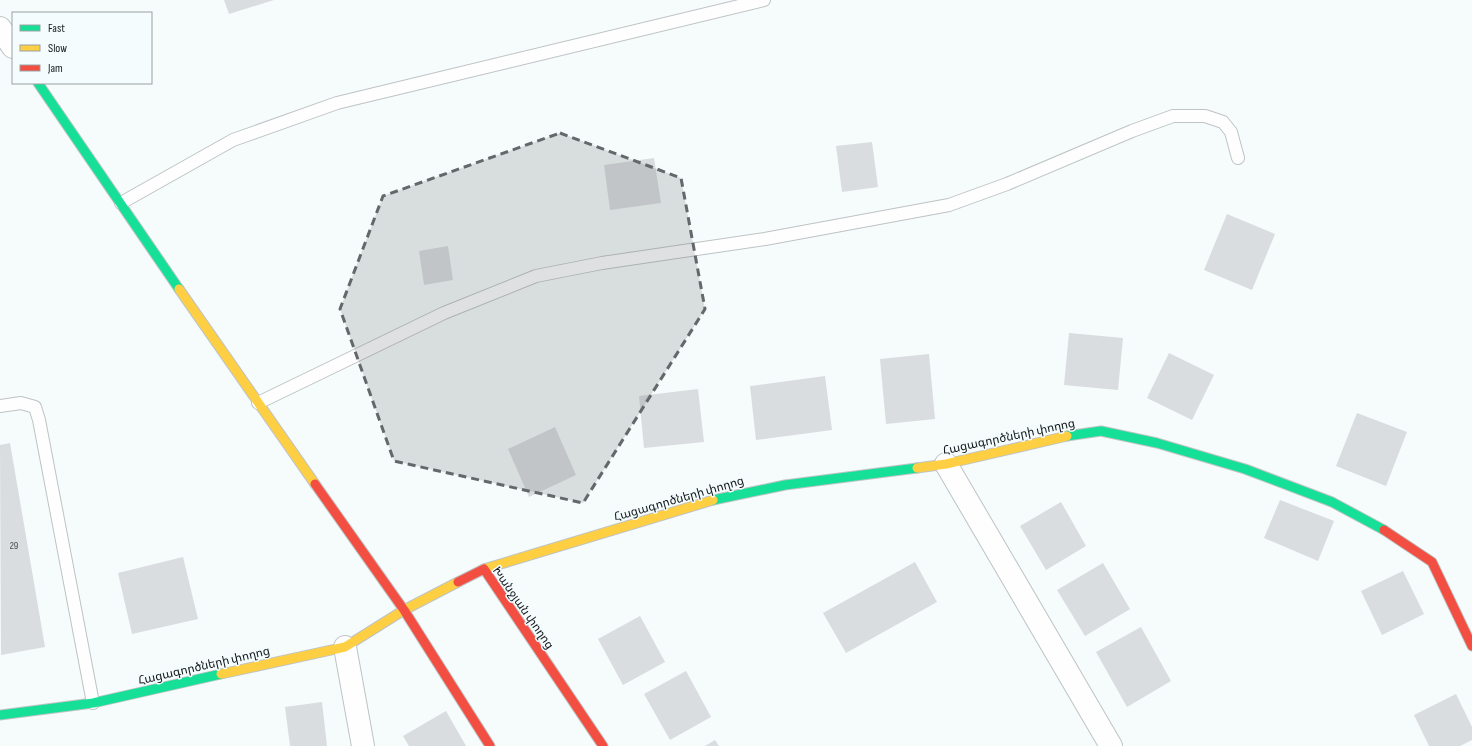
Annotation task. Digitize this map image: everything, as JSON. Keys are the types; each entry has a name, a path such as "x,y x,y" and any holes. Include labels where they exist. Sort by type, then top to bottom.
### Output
{"street":[{"path":"0,28 12,46"},
{"path":"39,84 258,403 404,610 490,746"},
{"name":"Հացագործների փողոց","path":"484,569 725,496 785,485 946,464 1051,439 1101,431 1157,443 1245,469 1332,502 1385,530 1432,562 1472,646"},
{"path":"946,464 1111,746"},
{"name":"Խանջյան փողոց","path":"404,610 484,569 603,746"},
{"name":"Հացագործների փողոց","path":"0,715 93,703 345,647 404,610"},
{"path":"345,647 363,746"}],"lane":[{"path":"120,203 233,140 337,103 764,0"},
{"path":"258,403 444,313 536,276 602,263 765,239 949,204 1007,184 1132,131 1173,116 1205,116 1223,122 1231,132 1238,158"},
{"path":"0,406 21,402 35,407 39,420 93,703"}],"highlighted area":[{"path":"560,133 681,178 705,309 583,503 394,461 340,309 383,196"}],"building":[{"path":"224,0 274,0 229,14"},
{"path":"872,142 878,187 842,192 836,146"},
{"path":"654,158 661,203 610,210 604,165"},
{"path":"1227,214 1275,234 1252,290 1204,270"},
{"path":"448,246 453,280 424,285 419,251"},
{"path":"1069,333 1123,338 1118,390 1064,385"},
{"path":"1169,353 1214,375 1192,420 1147,398"},
{"path":"929,354 935,419 886,424 880,359"},
{"path":"825,376 832,430 756,440 750,386"},
{"path":"698,389 704,442 644,448 639,396"},
{"path":"1357,413 1407,432 1386,486 1336,466"},
{"path":"555,427 576,475 529,497 508,449"},
{"path":"10,443 45,647 1,655 0,445"},
{"path":"1280,500 1334,521 1318,561 1264,538"},
{"path":"1061,502 1086,546 1046,570 1020,526"},
{"path":"183,557 198,619 132,634 118,573"},
{"path":"915,562 937,602 846,653 823,613"},
{"path":"1103,563 1130,609 1085,636 1057,590"},
{"path":"1403,571 1424,614 1382,635 1361,591"},
{"path":"640,616 665,662 623,685 598,639"},
{"path":"1141,627 1171,681 1127,707 1096,652"},
{"path":"686,671 711,717 670,740 644,694"},
{"path":"1456,694 1472,727 1472,740 1460,746 1429,746 1414,715"},
{"path":"322,702 327,746 290,746 285,707"},
{"path":"446,711 466,746 409,746 403,736"},
{"path":"715,740 719,746 705,746"}],"traffic: fast":[{"path":"39,84 179,289"},
{"path":"1067,436 1101,431 1157,443 1245,469 1332,502 1384,530"},
{"path":"713,500 785,485 917,468"},
{"path":"0,715 93,703 221,674"}],"traffic: slow":[{"path":"179,289 315,484"},
{"path":"917,468 946,464 1067,436"},
{"path":"484,569 713,500"},
{"path":"221,674 345,647 404,610 458,582"}],"traffic: jam":[{"path":"315,484 404,610 490,746"},
{"path":"1384,530 1432,562 1472,646"},
{"path":"458,582 484,569 603,746"}]}
